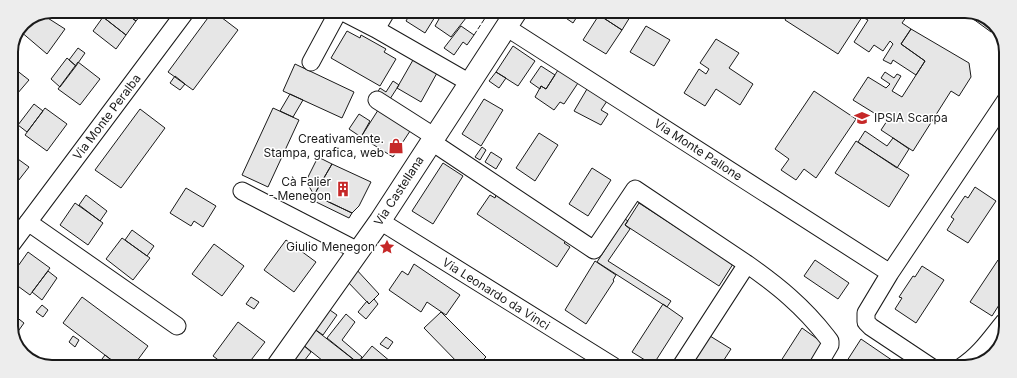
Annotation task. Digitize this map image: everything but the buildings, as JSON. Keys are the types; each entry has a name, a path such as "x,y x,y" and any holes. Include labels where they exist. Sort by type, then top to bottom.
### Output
{"main road":[{"name":"Via Castellana","path":"282,360 380,221 511,20"}],"street":[{"name":"Via Monte Peralba","path":"18,236 181,18"},
{"path":"311,62 335,18"},
{"path":"355,18 470,83"},
{"path":"376,29 382,18"},
{"name":"Via Monte Pallone","path":"511,20 890,273"},
{"path":"378,100 594,250 635,189 747,264 798,303 827,336 830,345 821,360"},
{"path":"920,360 871,327 866,322 866,313 890,273 999,110"},
{"path":"242,191 358,251"},
{"name":"Via Leonardo da Vinci","path":"380,221 603,360"},
{"path":"28,222 177,326"},
{"path":"684,360 747,264"},
{"path":"973,359 999,329"}],"fence":[{"path":"474,35 485,18"}],"place":[{"name":"IPSIA Scarpa","path":"862,118"},
{"name":"Creativamente. Stampa, grafica, web","path":"396,146"},
{"name":"Cà Falier - Menegon","path":"343,189"},
{"name":"Giulio Menegon","path":"387,247"}]}
